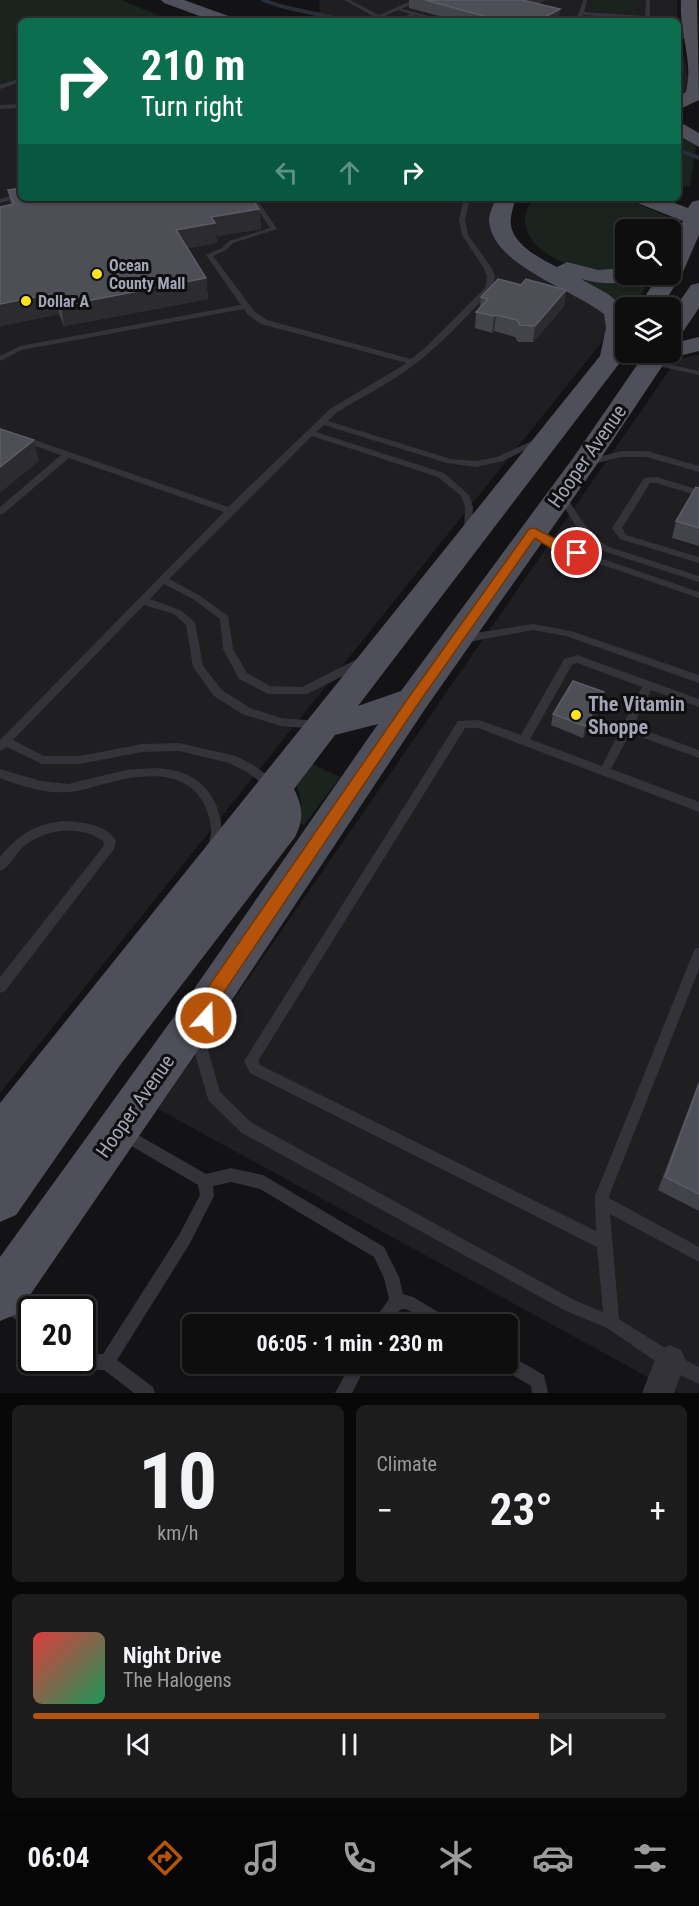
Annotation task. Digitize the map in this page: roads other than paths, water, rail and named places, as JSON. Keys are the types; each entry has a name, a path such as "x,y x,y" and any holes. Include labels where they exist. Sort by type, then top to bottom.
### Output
{"main road":[{"path":"681,103 694,95 699,75 685,38 683,21 689,0"},
{"path":"159,3 188,18"},
{"path":"159,3 202,18"},
{"path":"159,3 216,18"},
{"path":"681,129 699,141"},
{"path":"681,198 698,212"},
{"path":"504,201 498,221 509,245 535,266 592,293 615,311"},
{"path":"522,201 516,217 517,228 530,246 565,269 580,274 615,278"},
{"path":"654,201 698,212"},
{"path":"681,247 698,212"},
{"path":"681,317 699,290"},
{"path":"681,350 699,344"},
{"name":"Hooper Avenue","path":"0,1138 204,879 321,725 381,652 615,353"},
{"name":"Hooper Avenue","path":"0,1299 208,1002 413,700 656,363"},
{"path":"534,532 524,509 528,498 592,408 586,389"},
{"path":"321,725 353,720 413,700"},
{"path":"0,1199 106,1050 282,827 285,806 274,787"}],"street":[{"path":"658,1393 670,1361"}],"lane":[{"path":"346,0 379,18 417,0"},
{"path":"580,18 585,0"},
{"path":"582,13 647,18 648,0"},
{"path":"398,9 434,18"},
{"path":"405,18 415,13"},
{"path":"0,87 18,81"},
{"path":"0,107 18,106"},
{"path":"0,201 18,196"},
{"path":"255,201 274,229 231,242 224,249 210,255 246,306 264,322 414,362"},
{"path":"274,787 251,769 232,759 179,747 142,748 80,760 42,760 3,744 230,511 333,411 414,362 488,289 491,276 465,236 462,220 466,201"},
{"path":"0,359 20,348 246,306"},
{"path":"677,363 699,373"},
{"path":"324,422 450,461 476,464 500,459 550,435"},
{"path":"0,430 230,511"},
{"path":"310,433 441,475 465,495 469,507 469,539"},
{"path":"0,512 68,454"},
{"path":"583,464 621,454 647,454 699,469"},
{"path":"699,493 657,480 646,480 617,528 622,537 699,560"},
{"path":"561,493 574,519 593,542 606,549 699,579"},
{"path":"534,532 556,546 699,595"},
{"path":"164,580 196,597 225,618 228,650 243,676 268,690 303,691 381,652"},
{"path":"144,601 177,612 191,624 198,667 219,693 246,711 281,722 321,725"},
{"path":"457,640 533,627 567,633 699,679"},
{"path":"523,741 568,662 577,659 699,703"},
{"path":"605,771 649,684"},
{"path":"604,1243 255,1069 251,1061 462,724 478,724 699,807"},
{"path":"627,728 699,754"},
{"path":"0,773 27,783 68,788 112,777 150,772 175,774 192,782 205,793 219,830 204,879"},
{"path":"0,867 23,840 38,831 52,827 96,831 110,840 108,849 0,987"},
{"path":"612,1323 602,1196 699,953"},
{"path":"208,1002 201,1050 214,1096 247,1128 569,1305 612,1323 670,1361 699,1376"},
{"path":"118,1130 205,1181 231,1175 263,1182 378,1252 391,1276 397,1301 387,1314"},
{"path":"107,1362 184,1240 207,1196 205,1181"},
{"path":"602,1202 699,1255"},
{"path":"0,1299 18,1311"},
{"path":"397,1301 408,1302 428,1314"},
{"path":"96,1362 107,1362 147,1393"},
{"path":"518,1369 538,1381 540,1393"},
{"path":"343,1393 353,1374"}],"waterway":[{"path":"263,0 283,7 334,18"},
{"path":"681,151 699,158"}],"place":[{"name":"Ocean County Mall","path":"97,274"},
{"name":"Dollar A","path":"26,301"},
{"name":"The Vitamin Shoppe","path":"576,715"}]}
